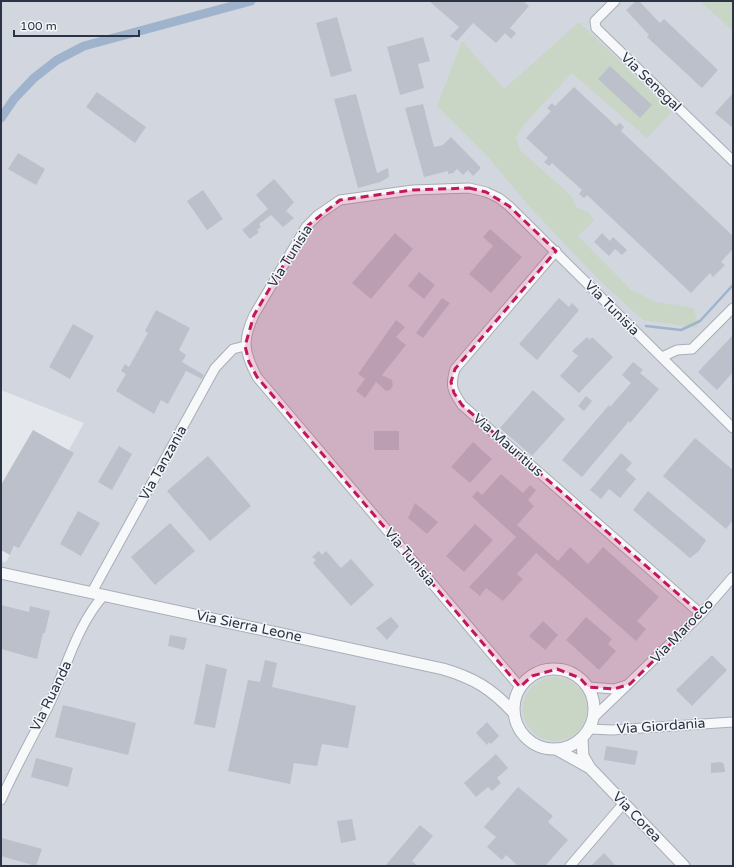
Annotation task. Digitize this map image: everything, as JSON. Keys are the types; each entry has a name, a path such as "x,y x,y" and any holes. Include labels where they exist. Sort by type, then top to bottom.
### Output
{"street":[{"name":"Via Senegal","path":"615,1 595,21 596,28 733,161"},
{"name":"Via Tunisia","path":"519,690 257,377 249,362 245,346 247,330 254,315 306,227 318,215 340,200 413,190 469,188 486,192 499,198 556,251 733,428"},
{"name":"Via Mauritius","path":"556,251 455,368 451,382 454,393 462,405 701,614"},
{"path":"662,357 677,350 692,349 733,308"},
{"name":"Via Tanzania","path":"92,592 215,368 233,349 245,346"},
{"name":"Via Sierra Leone","path":"1,573 443,669 461,674 492,691 514,714"},
{"name":"Via Marocco","path":"594,717 701,614 733,577"},
{"name":"Via Ruanda","path":"1,800 10,777 48,708 84,621 92,607 104,595"},
{"path":"557,669 568,671 580,678 588,687 595,705 594,717 590,729 582,739 570,747 556,749 540,747 526,738 518,726 514,714 519,690 532,676 543,670 557,669"},
{"path":"588,687 614,689 630,684"},
{"name":"Via Sierra Leone","path":"492,691 519,690"},
{"name":"Via Giordania","path":"590,729 612,730 733,722"},
{"path":"582,739 583,756 590,768"},
{"path":"556,749 590,768"},
{"name":"Via Corea","path":"590,768 684,866"},
{"path":"570,866 624,803"}],"highlighted area":[{"path":"469,188 486,192 509,206 556,251 455,369 451,382 454,393 462,405 701,614 630,684 614,689 588,687 580,678 557,669 532,676 520,687 257,377 249,362 245,346 254,315 306,227 340,200 413,190"}],"shaded area":[{"path":"1,1 733,1 733,866 1,866 1,561 6,562 84,423 1,390"}],"green space":[{"path":"700,1 733,1 733,31"},
{"path":"579,22 672,112 647,138 572,73 525,123 516,137 520,150 571,196 577,208 588,212 594,221 578,236 631,290 656,302 694,308 698,328 643,320 599,280 529,206 489,158 437,106 462,41 504,89"},
{"path":"549,677 561,677 578,686 585,697 587,709 585,721 578,732 561,741 549,741 537,736 528,727 523,715 523,703 528,691 537,682"}],"building":[{"path":"429,1 523,1 529,6 510,28 516,33 511,39 505,33 496,43 473,23 457,41 450,36 459,27"},
{"path":"636,1 639,1 660,23 664,19 718,70 702,88 647,37 649,35 626,10"},
{"path":"337,17 352,71 331,77 316,23"},
{"path":"423,37 430,61 418,64 424,88 400,95 387,47"},
{"path":"610,66 652,105 640,118 598,79"},
{"path":"574,87 616,126 620,123 624,127 621,131 733,236 733,249 721,262 725,265 713,277 710,273 691,293 587,195 584,198 579,194 582,190 552,163 549,166 544,162 548,158 526,138 551,111 547,108 552,103 555,106"},
{"path":"97,92 146,127 135,143 86,107"},
{"path":"733,93 733,128 715,113"},
{"path":"356,94 377,173 388,168 389,177 380,182 358,188 334,99"},
{"path":"423,104 434,147 443,145 451,137 481,168 473,176 468,170 463,175 457,169 453,173 448,174 448,171 424,177 405,108"},
{"path":"18,153 45,169 36,185 8,169"},
{"path":"274,179 294,202 286,211 294,218 283,227 271,215 259,224 261,227 257,230 259,232 250,239 242,230 268,209 256,195"},
{"path":"203,190 223,219 207,230 187,201"},
{"path":"490,229 522,257 491,293 469,274 493,246 483,237"},
{"path":"395,233 413,249 371,299 352,283"},
{"path":"602,233 610,241 613,237 627,250 622,255 615,249 609,256 594,242"},
{"path":"419,272 435,285 424,299 408,286"},
{"path":"442,298 450,303 423,338 416,333"},
{"path":"559,298 569,307 572,303 579,310 537,360 519,344"},
{"path":"156,310 190,328 179,350 186,355 182,362 204,375 202,379 186,371 168,404 161,400 154,414 116,391 126,374 121,371 125,364 129,367 148,333 145,331"},
{"path":"396,320 405,327 396,337 406,345 382,375 392,380 393,386 390,390 386,391 376,382 365,398 356,391 365,379 358,374"},
{"path":"73,324 94,336 70,379 49,367"},
{"path":"733,335 733,372 717,390 698,372"},
{"path":"587,337 590,340 592,337 613,357 579,393 560,376 578,356 572,351"},
{"path":"633,362 643,370 640,373 659,389 630,423 629,421 582,477 562,460 609,405 610,407 631,383 622,375"},
{"path":"533,390 565,419 532,456 500,428"},
{"path":"586,396 592,401 584,411 578,406"},
{"path":"33,430 74,453 19,548 14,546 10,555 1,550 1,485"},
{"path":"374,431 399,431 399,450 374,450"},
{"path":"695,438 733,470 733,520 726,529 663,476"},
{"path":"473,442 492,459 470,483 451,467"},
{"path":"119,446 132,454 112,490 98,482"},
{"path":"621,453 632,463 626,470 636,479 620,498 609,489 601,499 590,490"},
{"path":"208,456 251,506 210,541 167,491"},
{"path":"501,474 523,493 530,485 536,490 528,500 534,506 517,525 558,561 570,547 588,564 603,547 659,597 637,621 646,629 636,641 536,553 517,574 523,579 503,601 486,588 480,596 469,587 516,537 472,497 477,491 482,495"},
{"path":"648,491 706,540 699,551 690,558 633,510"},
{"path":"415,503 438,522 427,534 408,518"},
{"path":"78,511 100,523 81,556 60,544"},
{"path":"170,523 195,551 155,585 131,557"},
{"path":"475,524 493,540 464,572 446,556"},
{"path":"319,551 322,555 326,551 341,568 351,559 374,585 351,606 313,563 316,560 312,557"},
{"path":"1,605 29,612 30,606 50,611 37,659 1,649"},
{"path":"391,617 399,626 387,640 376,628"},
{"path":"586,617 612,639 608,644 616,651 599,670 566,640"},
{"path":"543,621 558,635 545,650 529,636"},
{"path":"170,635 187,638 184,650 168,646"},
{"path":"712,655 727,670 692,706 676,690"},
{"path":"265,660 277,663 272,687 356,706 348,748 322,744 317,766 294,763 290,784 228,771 248,680 260,682"},
{"path":"206,664 227,669 215,728 194,724"},
{"path":"63,705 136,723 128,755 55,737"},
{"path":"487,722 499,736 491,744 489,742 487,745 476,733"},
{"path":"606,746 638,751 635,765 604,760"},
{"path":"496,754 508,768 497,778 501,783 492,791 488,787 476,797 464,783"},
{"path":"36,758 73,768 68,787 31,777"},
{"path":"721,762 724,764 725,772 711,773 711,763"},
{"path":"518,787 553,816 548,822 568,840 545,866 518,866 506,855 502,860 487,847 496,837 484,827"},
{"path":"352,819 356,840 341,843 337,821"},
{"path":"420,825 433,836 412,861 418,866 385,866"},
{"path":"2,838 42,849 36,866 1,856"},
{"path":"604,853 616,866 591,866"}],"waterway":[{"path":"1,118 14,99 34,78 57,60 84,46 251,1"},
{"path":"646,326 681,330 700,321 733,285"}]}
